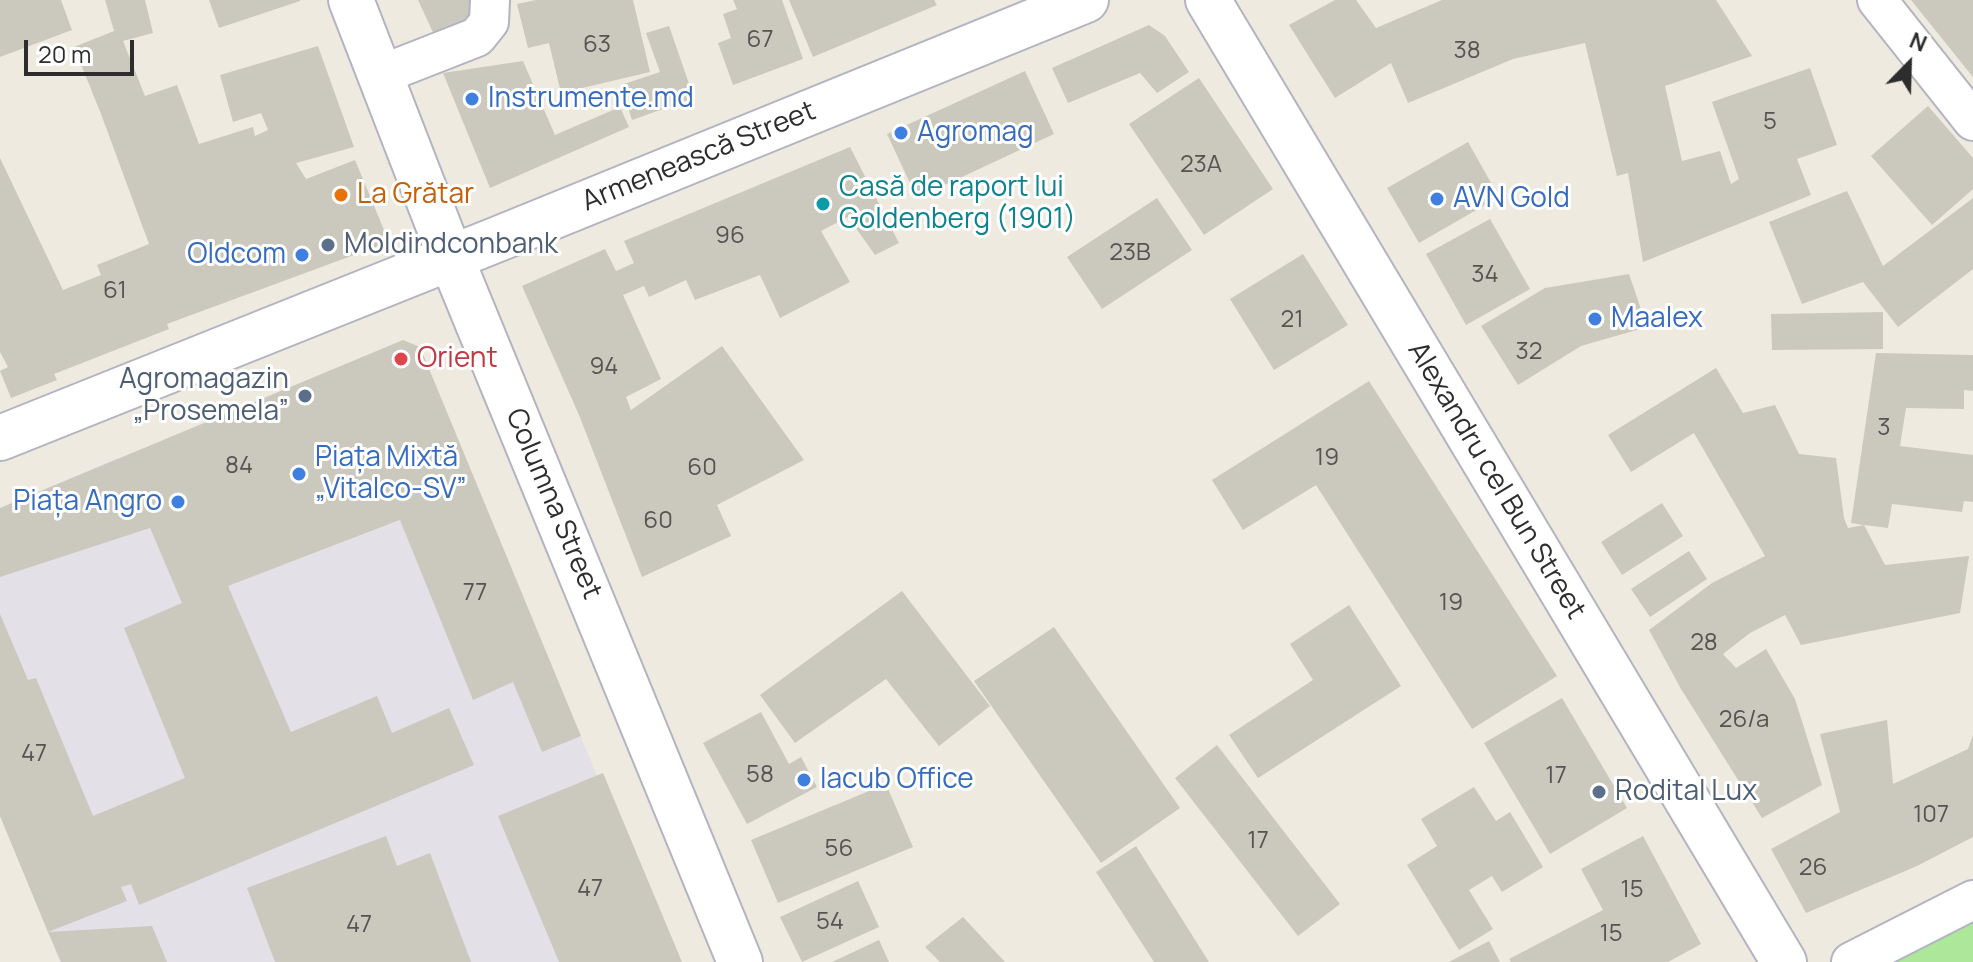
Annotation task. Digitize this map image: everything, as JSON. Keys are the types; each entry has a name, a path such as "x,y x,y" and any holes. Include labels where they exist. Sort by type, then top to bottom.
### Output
{"main road":[{"name":"Columna Street","path":"351,0 451,258 740,962"},
{"name":"Armenească Street","path":"0,438 1086,0"},
{"name":"Alexandru cel Bun Street","path":"1208,0 1784,962"}],"street":[{"path":"380,75 477,37 489,22 490,0"},
{"path":"1877,0 1973,121"},
{"path":"1851,962 1973,900"}],"shaded area":[{"path":"118,458 183,603 478,491 675,962 60,962 0,816 0,508"}],"green space":[{"path":"1973,919 1973,962 1869,962"}],"building":[{"path":"0,0 61,0 72,30 0,57"},
{"path":"105,0 145,0 153,33 123,41 145,96 177,85 199,144 253,127 255,136 268,130 261,113 233,122 220,75 318,46 354,147 296,163 306,179 355,160 384,230 381,245 167,324 169,329 54,374 57,380 11,398 0,371 8,367 0,352 0,158 63,290 101,275 97,265 149,244 74,47 114,31"},
{"path":"209,0 300,0 300,1 219,28"},
{"path":"418,0 488,0 480,23 436,39"},
{"path":"536,0 633,0 650,72 561,93 549,43 528,48 517,4"},
{"path":"733,0 782,0 803,59 733,85 718,43 731,38 723,14 737,9"},
{"path":"789,0 934,0 937,5 813,57"},
{"path":"1335,0 1356,0 1376,28 1442,0 1716,0 1752,56 1665,86 1682,161 1720,151 1731,184 1739,179 1712,102 1810,68 1837,145 1797,159 1811,195 1643,262 1628,173 1617,176 1585,43 1513,59 1408,103 1391,63 1335,98 1289,25"},
{"path":"1911,0 1973,0 1973,77"},
{"path":"1149,25 1165,36 1189,72 1157,93 1140,73 1068,103 1052,68"},
{"path":"669,26 694,98 632,120 621,85 660,72 646,33"},
{"path":"523,61 555,135 620,107 629,127 490,188 443,73"},
{"path":"1025,71 1054,134 917,198 887,134"},
{"path":"1199,78 1273,189 1204,235 1129,124"},
{"path":"1928,106 1973,158 1973,189 1932,225 1871,156"},
{"path":"1468,142 1499,197 1419,243 1387,188"},
{"path":"850,147 899,243 875,255 848,217 821,231 850,282 780,318 760,275 695,300 686,280 649,297 644,286 623,295 661,379 626,397 631,410 722,346 804,460 717,505 731,536 642,577 579,415 522,286 605,249 616,271 634,263 624,241"},
{"path":"1847,191 1883,266 1973,198 1973,269 1898,327 1863,282 1802,304 1769,222"},
{"path":"1157,198 1192,250 1102,309 1067,257"},
{"path":"1490,219 1530,289 1466,325 1426,254"},
{"path":"1303,254 1348,325 1274,370 1230,299"},
{"path":"1629,274 1647,327 1581,346 1518,385 1481,326 1545,288"},
{"path":"1883,312 1883,349 1772,350 1771,314"},
{"path":"403,340 420,347 581,736 542,752 513,682 473,700 400,520 228,586 291,732 377,696 392,733 449,708 474,765 139,905 131,884 121,887 127,901 48,932 0,816 0,614 28,680 36,678 93,816 185,778 124,628 182,603 150,528 0,577 0,508"},
{"path":"1876,353 1973,355 1973,391 1964,390 1964,409 1906,408 1900,446 1973,455 1973,502 1964,501 1962,512 1892,504 1888,528 1851,523"},
{"path":"1716,368 1743,413 1775,405 1799,454 1836,458 1848,528 1864,525 1885,565 1969,556 1960,613 1801,645 1785,615 1750,633 1723,654 1736,668 1766,649 1795,699 1822,785 1762,818 1681,689 1649,630 1712,583 1765,556 1694,433 1631,472 1608,435"},
{"path":"1369,381 1557,676 1472,729 1316,485 1243,530 1212,480"},
{"path":"1662,503 1683,536 1622,575 1601,542"},
{"path":"1689,551 1707,579 1650,617 1631,589"},
{"path":"902,591 990,706 939,746 886,679 795,743 760,695"},
{"path":"1349,605 1401,686 1258,778 1229,735 1313,680 1290,644"},
{"path":"1054,627 1180,808 1101,863 974,681"},
{"path":"1562,698 1627,808 1550,854 1484,743"},
{"path":"761,712 789,764 801,757 817,787 747,824 703,743"},
{"path":"1887,720 1893,784 1968,749 1973,735 1973,837 1917,866 1806,913 1771,849 1840,812 1820,734"},
{"path":"1217,745 1340,904 1298,936 1175,778"},
{"path":"603,773 682,962 559,962 498,816"},
{"path":"886,784 913,847 778,903 751,840"},
{"path":"1474,787 1496,821 1510,812 1543,867 1502,892 1492,876 1469,890 1493,929 1459,950 1407,865 1437,846 1421,819"},
{"path":"386,836 397,866 430,853 471,962 275,962 247,888"},
{"path":"1643,836 1701,944 1668,962 1511,962 1509,959 1603,910 1581,869"},
{"path":"1136,846 1209,962 1154,962 1096,872"},
{"path":"858,881 879,927 802,962 780,917"},
{"path":"963,917 1005,962 940,962 925,947"},
{"path":"152,926 167,962 61,962 48,932"},
{"path":"879,940 889,962 832,962"},
{"path":"1489,941 1500,962 1449,962"}],"place":[{"name":"Instrumente.md","path":"472,99"},
{"name":"Agromag","path":"901,133"},
{"name":"La Grătar","path":"341,195"},
{"name":"AVN Gold","path":"1437,199"},
{"name":"Casă de raport lui Goldenberg (1901)","path":"823,204"},
{"name":"Moldindconbank","path":"328,245"},
{"name":"Oldcom","path":"302,255"},
{"name":"Maalex","path":"1595,319"},
{"name":"Orient","path":"401,359"},
{"name":"Agromagazin „Prosemela”","path":"305,396"},
{"name":"Piața Mixtă „Vitalco-SV”","path":"299,474"},
{"name":"Piața Angro","path":"178,502"},
{"name":"Iacub Office","path":"804,780"},
{"name":"Rodital Lux","path":"1599,792"}]}
